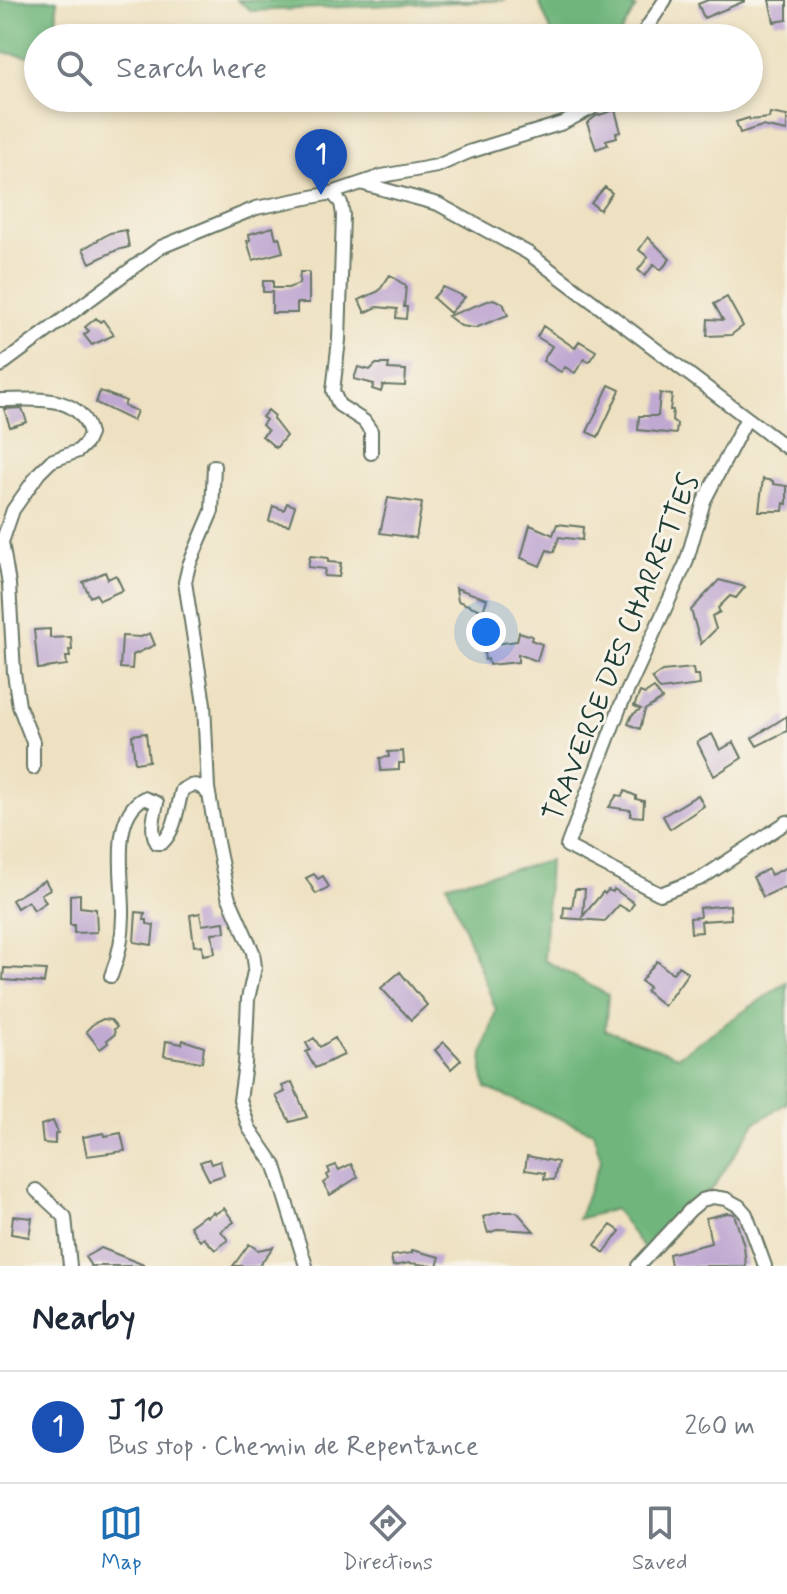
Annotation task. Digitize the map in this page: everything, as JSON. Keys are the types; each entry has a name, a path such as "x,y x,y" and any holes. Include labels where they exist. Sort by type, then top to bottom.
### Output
{"street":[{"path":"649,24 665,0"},
{"path":"0,366 161,247 256,208 332,193 382,176 437,166 469,152 563,123 584,112"},
{"path":"364,184 438,204 528,253 787,448"},
{"path":"332,193 341,203 343,215 339,340 333,391 339,405 364,421 371,431 371,453"},
{"path":"0,400 52,399 75,409 90,434 78,451 51,461 39,473 13,510 2,542 9,584 14,673 19,706 33,742 33,768"},
{"name":"TRAVERSE DES CHARRETTES","path":"747,418 704,501 686,563 620,707 567,846 660,894 702,878 787,822"},
{"path":"214,466 212,511 185,582 204,704 209,795 228,896 253,952 255,967 248,999 240,1100 249,1128 275,1166 306,1266"},
{"path":"111,976 120,952 123,916 121,834 126,814 134,803 144,798 157,803 154,837 157,843 162,843 173,826 182,790 197,784 209,795"},
{"path":"36,1190 65,1217 70,1266"},
{"path":"638,1266 690,1210 702,1200 713,1197 726,1199 746,1214 765,1266"}],"green space":[{"path":"0,0 57,0 56,24 24,24 24,56 0,52"},
{"path":"237,0 506,0 252,11"},
{"path":"538,0 607,0 636,7 626,24 548,24"},
{"path":"549,861 544,960 608,995 605,1030 678,1056 787,982 787,1103 755,1123 713,1188 696,1199 646,1252 615,1209 578,1219 601,1160 593,1132 486,1088 482,1072 483,1053 496,1010 447,884"}],"building":[{"path":"708,0 745,1 704,18 698,4"},
{"path":"769,0 787,0 787,20 774,22"},
{"path":"616,112 621,132 616,133 617,137 606,140 608,145 596,149 587,123 596,116"},
{"path":"770,113 787,116 787,131 762,126 740,133 736,122 749,118 769,118"},
{"path":"605,187 612,193 600,210 591,203"},
{"path":"273,227 283,252 253,260 247,241 250,240 249,234"},
{"path":"126,230 129,247 90,263 83,249 110,233"},
{"path":"648,237 670,259 661,270 654,264 645,276 638,270 648,257 639,250"},
{"path":"300,272 309,272 309,303 297,303 297,313 272,313 272,292 263,292 263,281 273,281 273,288 288,288 299,284"},
{"path":"390,275 406,286 406,319 396,318 397,309 377,307 365,313 359,300 379,291"},
{"path":"443,287 465,297 450,313 433,298"},
{"path":"727,297 743,326 731,335 707,336 708,319 723,320 714,304"},
{"path":"493,299 503,303 508,315 475,328 461,326 448,316"},
{"path":"96,318 100,322 103,320 114,335 92,345 84,335 89,331 85,327"},
{"path":"543,326 575,348 579,341 596,351 589,362 584,359 575,373 565,367 561,372 543,361 552,346 537,337"},
{"path":"376,364 389,364 388,369 406,370 405,386 383,385 381,392 372,389 374,384 354,379 358,367 370,370"},
{"path":"609,385 620,390 598,437 587,432"},
{"path":"100,391 126,401 124,406 137,411 133,421 96,403"},
{"path":"660,393 672,395 670,410 673,410 672,420 677,424 676,434 638,430 639,416 658,416"},
{"path":"22,408 27,422 10,427 4,409"},
{"path":"268,410 286,436 276,448 262,436 268,431 262,425 266,420 262,417"},
{"path":"763,479 787,486 787,504 784,503 783,511 759,511"},
{"path":"388,498 422,503 416,538 380,533"},
{"path":"287,503 295,506 289,525 269,521 273,506 284,510"},
{"path":"557,524 583,527 582,540 559,537 554,552 547,550 540,566 521,558 530,525 553,535"},
{"path":"310,556 341,563 339,577 324,576 325,569 308,567"},
{"path":"105,572 108,579 116,575 123,590 100,600 96,594 90,597 83,582"},
{"path":"719,580 745,587 736,598 730,596 718,608 720,612 712,616 716,629 701,644 691,610"},
{"path":"456,588 487,599 483,611 458,601"},
{"path":"483,622 493,624 495,644 517,641 519,632 532,636 531,640 542,644 537,661 518,654 518,662 489,665 488,659 485,660"},
{"path":"50,629 50,638 71,637 70,657 66,657 67,665 38,669 34,630"},
{"path":"150,633 155,645 133,655 132,669 120,668 122,636 141,637"},
{"path":"693,668 694,675 699,675 700,685 660,690 652,678 662,671"},
{"path":"654,688 662,699 645,710 640,729 628,724 632,715 641,709 634,706 640,692 645,694"},
{"path":"787,716 787,731 757,746 752,738"},
{"path":"146,733 149,761 135,763 132,735"},
{"path":"712,734 720,750 734,742 742,758 714,776 697,742"},
{"path":"403,751 404,763 399,763 399,770 381,771 380,758 389,757 388,752"},
{"path":"625,791 644,801 643,817 631,816 631,810 609,807 617,795 622,796"},
{"path":"698,795 704,806 670,829 663,816"},
{"path":"787,867 787,886 763,897 753,877 768,869 771,875"},
{"path":"314,874 318,879 323,876 329,887 316,894 306,878"},
{"path":"45,880 50,889 41,894 46,902 34,910 28,901 17,908 12,900"},
{"path":"575,889 585,889 583,916 608,890 613,892 614,889 634,903 629,911 619,905 605,921 563,918 564,907 572,908"},
{"path":"80,894 80,907 96,909 97,932 74,933 74,925 70,925 70,895"},
{"path":"730,905 731,919 701,921 702,932 691,933 690,918 700,917 699,908"},
{"path":"136,912 145,913 147,924 154,925 152,945 134,942"},
{"path":"200,913 202,925 224,922 225,932 212,933 215,953 203,955 202,945 194,946 190,915"},
{"path":"657,961 673,973 679,966 688,973 664,1006 646,991 649,987 641,981"},
{"path":"4,968 46,970 44,983 3,980"},
{"path":"400,972 427,1005 411,1020 381,988"},
{"path":"103,1019 111,1020 117,1027 115,1034 100,1049 86,1031"},
{"path":"314,1038 320,1047 335,1038 344,1055 315,1068 306,1052 310,1050 306,1043"},
{"path":"183,1040 204,1047 202,1062 164,1056 166,1041 182,1044"},
{"path":"444,1042 461,1060 451,1069 435,1050"},
{"path":"292,1082 307,1117 290,1122 276,1096 285,1092 282,1086"},
{"path":"53,1121 58,1133 55,1134 55,1144 43,1143 41,1125"},
{"path":"104,1133 105,1136 121,1133 125,1151 87,1156 83,1137"},
{"path":"527,1156 558,1162 554,1180 544,1179 545,1173 525,1170"},
{"path":"209,1159 211,1164 220,1161 224,1175 209,1180 200,1162"},
{"path":"351,1164 358,1177 330,1195 323,1183 329,1179 328,1168 336,1165 339,1170"},
{"path":"224,1208 234,1222 221,1231 228,1240 215,1250 204,1238 200,1241 190,1226 205,1215 207,1217"},
{"path":"499,1212 517,1212 534,1231 500,1229 488,1233 483,1217"},
{"path":"734,1214 744,1246 746,1266 671,1266 669,1254 711,1243 706,1218"},
{"path":"13,1216 32,1218 29,1237 11,1234"},
{"path":"611,1225 620,1231 604,1253 595,1245"},
{"path":"249,1244 258,1250 273,1247 259,1266 233,1266"},
{"path":"101,1248 144,1266 91,1266 85,1257"},
{"path":"412,1250 440,1257 437,1266 409,1263 393,1266 391,1256 412,1253"}],"place":[{"name":"J 10","path":"321,195"}]}
